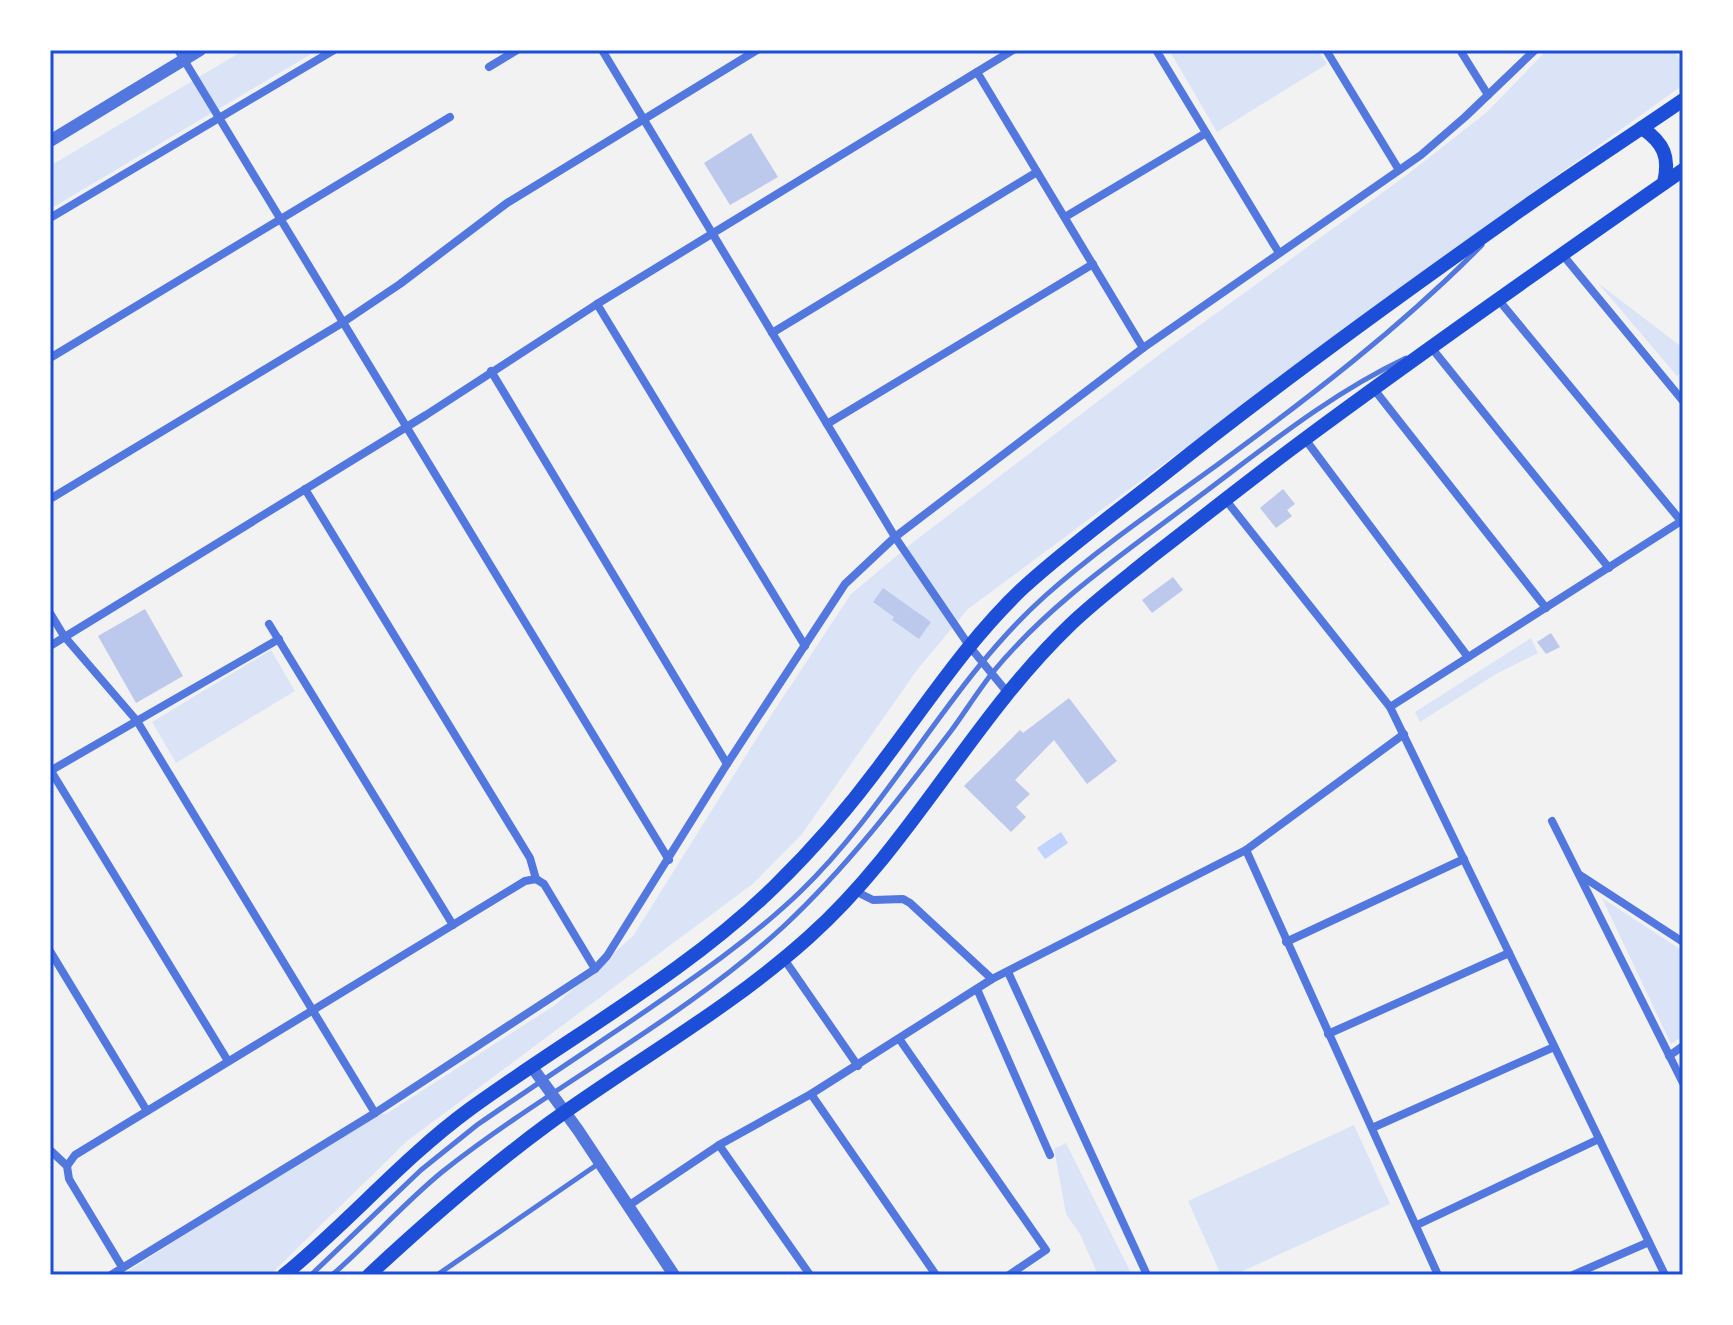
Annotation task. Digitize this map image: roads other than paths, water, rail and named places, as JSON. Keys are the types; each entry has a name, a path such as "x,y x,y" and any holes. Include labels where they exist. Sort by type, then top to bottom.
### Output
{"main road":[{"path":"284,1275 437,1135 686,961 776,885 858,794 970,647 1022,590 1228,424 1508,219 1683,100"},
{"path":"1642,128 1657,139 1665,152 1664,183"},
{"path":"369,1275 467,1185 565,1113 702,1021 784,959 886,857 1007,692 1073,622 1225,499 1373,388 1683,170"}],"street":[{"path":"50,141 181,55 200,50"},
{"path":"50,218 334,50"},
{"path":"489,67 517,50"},
{"path":"602,50 895,537 970,647 1007,692"},
{"path":"50,499 342,323 400,284 507,203 757,50"},
{"path":"50,646 406,428 597,304 1013,50"},
{"path":"1156,50 1279,253"},
{"path":"1326,50 1399,170"},
{"path":"1460,50 1488,95"},
{"path":"111,1275 375,1113 595,969 607,956 845,584 895,537 1143,348 1442,138 1535,50"},
{"path":"181,55 669,860"},
{"path":"977,72 1143,348"},
{"path":"50,358 450,117"},
{"path":"1065,217 1206,133"},
{"path":"772,333 1037,172"},
{"path":"1562,254 1683,401"},
{"path":"827,424 1093,264"},
{"path":"1390,707 1682,521 1497,298"},
{"path":"597,304 805,646"},
{"path":"1430,346 1609,568"},
{"path":"491,371 727,764"},
{"path":"1373,388 1546,608"},
{"path":"1305,439 1468,657"},
{"path":"305,489 533,863 536,879"},
{"path":"1225,499 1390,707 1665,1275"},
{"path":"50,613 64,636 137,721 375,1113"},
{"path":"269,624 453,925"},
{"path":"228,1061 50,771 279,639"},
{"path":"628,1206 719,1145 858,1066 992,979 1246,850 1404,734"},
{"path":"1552,821 1683,1083"},
{"path":"1246,850 1438,1275"},
{"path":"1286,942 1464,859"},
{"path":"1578,874 1683,942"},
{"path":"67,1166 75,1155 525,881 536,879 544,884 595,969"},
{"path":"855,891 873,900 903,899 910,903 992,979"},
{"path":"50,951 147,1111"},
{"path":"1328,1034 1509,953"},
{"path":"784,959 858,1066"},
{"path":"1008,972 1147,1275"},
{"path":"977,989 1050,1155"},
{"path":"900,1040 1046,1250 1009,1275"},
{"path":"1669,1056 1683,1046"},
{"path":"1372,1128 1554,1047"},
{"path":"532,1067 674,1275"},
{"path":"811,1094 936,1275"},
{"path":"1417,1225 1599,1139"},
{"path":"719,1145 810,1275"},
{"path":"50,1150 67,1166 69,1179 122,1267"},
{"path":"1573,1275 1649,1242"}],"lane":[{"path":"311,1275 448,1147 689,982 801,892 858,829 982,661 1043,597 1090,558 1333,377 1415,310 1508,219"},
{"path":"332,1275 443,1172 684,1005 782,927 835,876 874,830 992,673 1042,621 1092,578 1298,420 1355,383 1430,346"},
{"path":"437,1275 599,1163"}],"water":[{"path":"1061,832 1068,843 1045,859 1037,848"}]}
